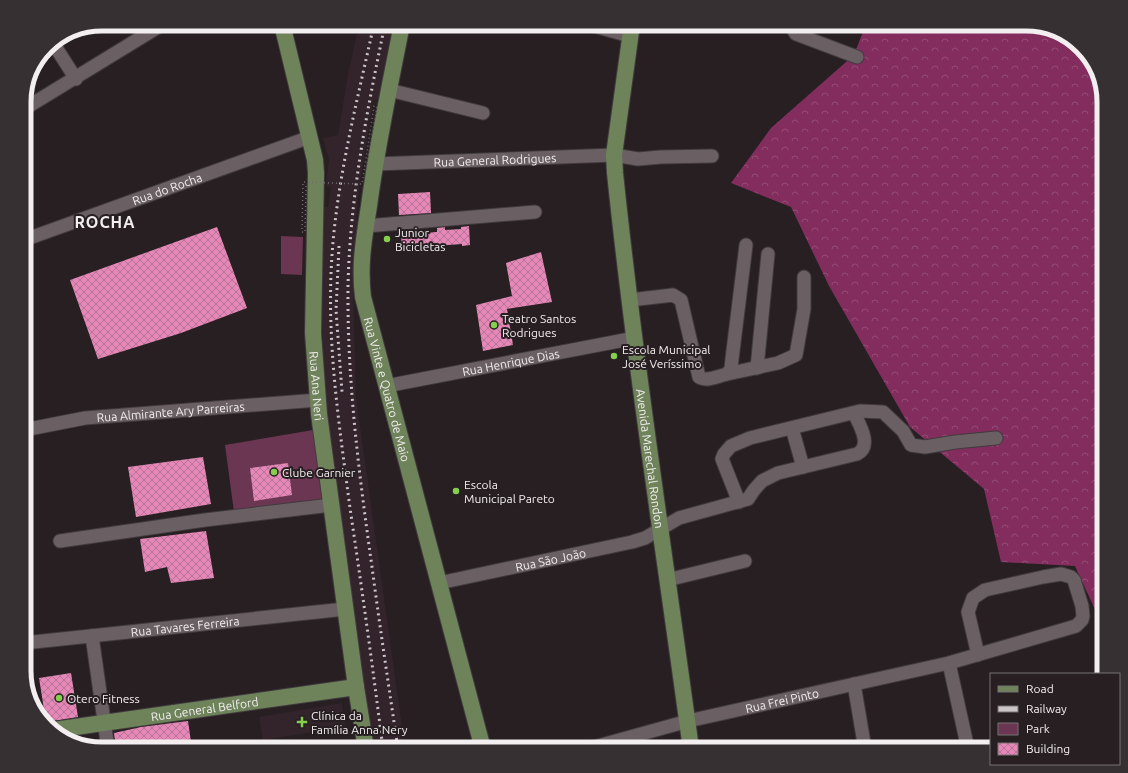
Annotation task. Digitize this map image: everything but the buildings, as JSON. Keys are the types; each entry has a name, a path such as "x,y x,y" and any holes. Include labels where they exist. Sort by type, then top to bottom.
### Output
{"main road":[{"name":"Rua Ana Neri","path":"284,31 310,137 316,170 313,333 318,400 345,609 365,742"},
{"name":"Rua Vinte e Quatro de Maio","path":"401,31 371,169 361,261 363,297 482,742"},
{"name":"Avenida Marechal Rondon","path":"631,31 614,155 617,195 660,530 691,742"},
{"name":"Rua General Belford","path":"62,729 356,687"}],"street":[{"path":"31,105 152,31"},
{"path":"794,31 796,34 857,57"},
{"path":"56,48 76,78"},
{"path":"389,90 483,113"},
{"name":"Rua do Rocha","path":"31,237 310,137"},
{"name":"Rua General Rodrigues","path":"371,169 614,155 638,159 712,156"},
{"path":"366,226 535,212"},
{"path":"727,374 731,369 746,245"},
{"path":"756,368 768,254"},
{"path":"630,300 672,295 681,300 699,377 702,379 707,379 778,364 796,355 804,309 804,277"},
{"name":"Rua Henrique Dias","path":"386,386 635,338"},
{"name":"Rua Almirante Ary Parreiras","path":"31,429 84,418 318,400"},
{"path":"854,413 865,438 862,452 778,473 762,481 748,499 739,502 722,459 724,454 731,446 750,438 854,413 883,412 903,431 911,445 925,447 996,438"},
{"path":"792,428 803,467"},
{"name":"Rua São João","path":"439,584 632,542 645,538 679,518 739,502"},
{"path":"60,541 205,520 331,505"},
{"path":"667,580 745,561"},
{"name":"Rua Frei Pinto","path":"612,742 688,721 949,663 978,655 1076,626 1080,623 1083,616 1082,606 1074,580 1071,577 1061,574 985,590 973,598 968,612 978,655"},
{"name":"Rua Tavares Ferreira","path":"31,642 345,609"},
{"path":"92,636 107,742"},
{"path":"949,663 966,742"},
{"path":"854,684 865,742"}],"path":[{"path":"306,186 305,232 302,232 303,182 362,184 374,106 377,107 371,169"},
{"path":"323,193 323,199"}],"shaded area":[{"path":"357,31 392,31 378,99 373,101 360,183 356,218 358,222 353,264 353,292 356,397 404,742 372,742 329,429 322,330 323,207 328,207 331,187 326,186 329,160 323,138 338,135 348,74"},
{"name":"Clínica da Família Anna Nery","path":"342,703 345,727 263,740 259,717"}],"green space":[{"path":"863,31 1031,31 1049,35 1065,43 1079,55 1092,75 1095,84 1097,102 1097,614 1075,566 1001,562 984,489 910,427 829,286 791,207 731,183 771,128 854,55"},
{"path":"281,236 303,237 302,275 281,274"},
{"name":"Clube Garnier","path":"313,430 323,500 234,512 225,445"}],"railway":[{"path":"372,31 353,117 336,211 331,274 331,333 339,421 382,742"},
{"path":"384,31 360,154 349,253 348,321 358,462 397,742"},
{"path":"339,246 336,310 342,392"}],"place":[{"name":"Junior Bicicletas","path":"387,239"},
{"name":"Teatro Santos Rodrigues","path":"494,325"},
{"name":"Escola Municipal José Veríssimo","path":"614,356"},
{"name":"Clube Garnier","path":"274,472"},
{"name":"Escola Municipal Pareto","path":"456,491"},
{"name":"Otero Fitness","path":"59,698"},
{"name":"Clínica da Família Anna Nery","path":"302,722"}],"district":[{"name":"ROCHA","path":"105,222"}]}
